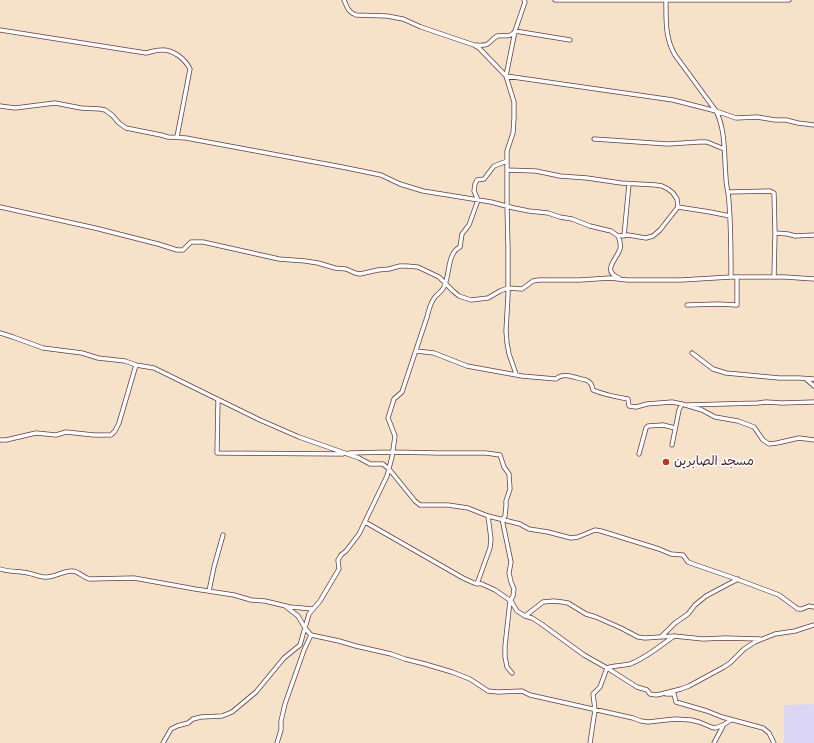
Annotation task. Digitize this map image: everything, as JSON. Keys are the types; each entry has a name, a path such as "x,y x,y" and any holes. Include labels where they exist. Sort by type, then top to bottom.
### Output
{"street":[{"path":"344,0 347,8 356,15 387,16 403,19 474,45 479,48 506,76 514,102 514,130 507,151 507,343 516,374"},
{"path":"506,76 515,31 523,8 524,0"},
{"path":"555,0 789,0"},
{"path":"666,0 666,31 671,48 719,117 724,149 726,186 729,200 731,277"},
{"path":"0,30 146,53 168,50 185,61 190,69 177,137"},
{"path":"474,45 485,46 497,36 511,35 515,31"},
{"path":"515,31 570,40"},
{"path":"506,76 673,100 716,111 736,118 766,118 814,125"},
{"path":"0,106 15,108 55,103 81,108 105,110 126,128 168,137 177,137 342,166 382,175 400,184 423,191 491,202 572,219 590,226 611,231 618,236 628,235 646,238 653,236 660,230 678,208 677,199 673,193 668,189 656,185 629,184 560,176 536,171 507,170"},
{"path":"594,139 668,144 707,142 724,149"},
{"path":"163,743 171,729 188,723 193,719 222,716 238,707 256,692 284,658 300,645 308,618 339,569 338,560 359,534 385,481 396,436 388,418 394,399 402,392 430,306 442,290 452,255 455,249 460,247 462,234 469,225 478,200 474,191 475,184 477,180 484,179 494,166 507,161"},
{"path":"624,236 629,184"},
{"path":"728,192 770,191 774,193 774,277"},
{"path":"0,207 95,228 177,250 183,250 191,242 203,242 267,257 318,263 335,268 346,269 360,274 406,266 418,267 439,277 459,296 471,300 488,298 508,288 522,289 533,281 539,280 610,278 627,280 681,280 731,277 803,277 814,279"},
{"path":"678,208 730,216"},
{"path":"775,233 795,236 814,235"},
{"path":"618,236 620,248 612,261 611,271 614,276 627,280"},
{"path":"687,305 737,304 736,277"},
{"path":"0,333 43,348 82,353 98,358 125,361 136,365 154,368 254,417 299,437 363,460 370,464 383,464 389,469 418,504 424,506 448,505 468,508 488,516 520,524 530,530 548,532 571,538 578,537 595,530 601,531 671,554 683,555 688,562 738,579 782,597 798,609 809,606 814,607"},
{"path":"416,351 434,352 467,366 556,379 563,375 586,380 589,381 594,390 598,392 628,399 629,406 636,407 647,404 672,402 702,410 715,417 734,420 754,427 763,440 769,444 799,438 814,440"},
{"path":"692,353 713,369 726,373 779,378 814,379"},
{"path":"0,440 36,433 56,435 66,432 111,435 119,423 136,365"},
{"path":"805,379 814,386"},
{"path":"218,399 217,453 346,454 393,452 486,453 500,455 504,467 509,474 510,489 506,501 505,516 502,519 511,562 509,573 514,589 513,596 510,601 505,646 507,667 512,673"},
{"path":"672,445 679,410 683,405 814,402"},
{"path":"639,454 646,428 648,426 663,425 676,428"},
{"path":"477,584 490,548 488,516"},
{"path":"365,522 463,578 495,590 510,601 517,611 532,618 584,655 608,668 637,687 647,690 650,694 661,694 689,686 730,663 747,646 761,639 775,634 795,631 814,625"},
{"path":"209,591 214,566 223,535"},
{"path":"0,569 43,577 74,571 89,579 134,578 234,595 251,600 265,601 285,606 313,609"},
{"path":"661,637 675,623 688,614 700,600 738,579"},
{"path":"525,616 543,602 554,601 568,603 586,614 609,622 638,637 674,636 703,639 761,639"},
{"path":"285,606 298,616 311,635 394,655 405,660 452,672 470,679 488,691 522,691 530,695 648,722 675,719 694,721 715,728 724,726"},
{"path":"277,743 281,730 281,721 285,704 304,650 311,635"},
{"path":"590,743 595,710 593,694 600,687 608,668 634,662 658,648 674,636"},
{"path":"661,694 674,694 676,702 731,720 764,728 774,743"},
{"path":"714,743 724,726 731,720"}],"shaded area":[{"path":"814,704 814,743 784,743 784,705"}],"place":[{"name":"مسجد الصابرين","path":"666,462"}]}
